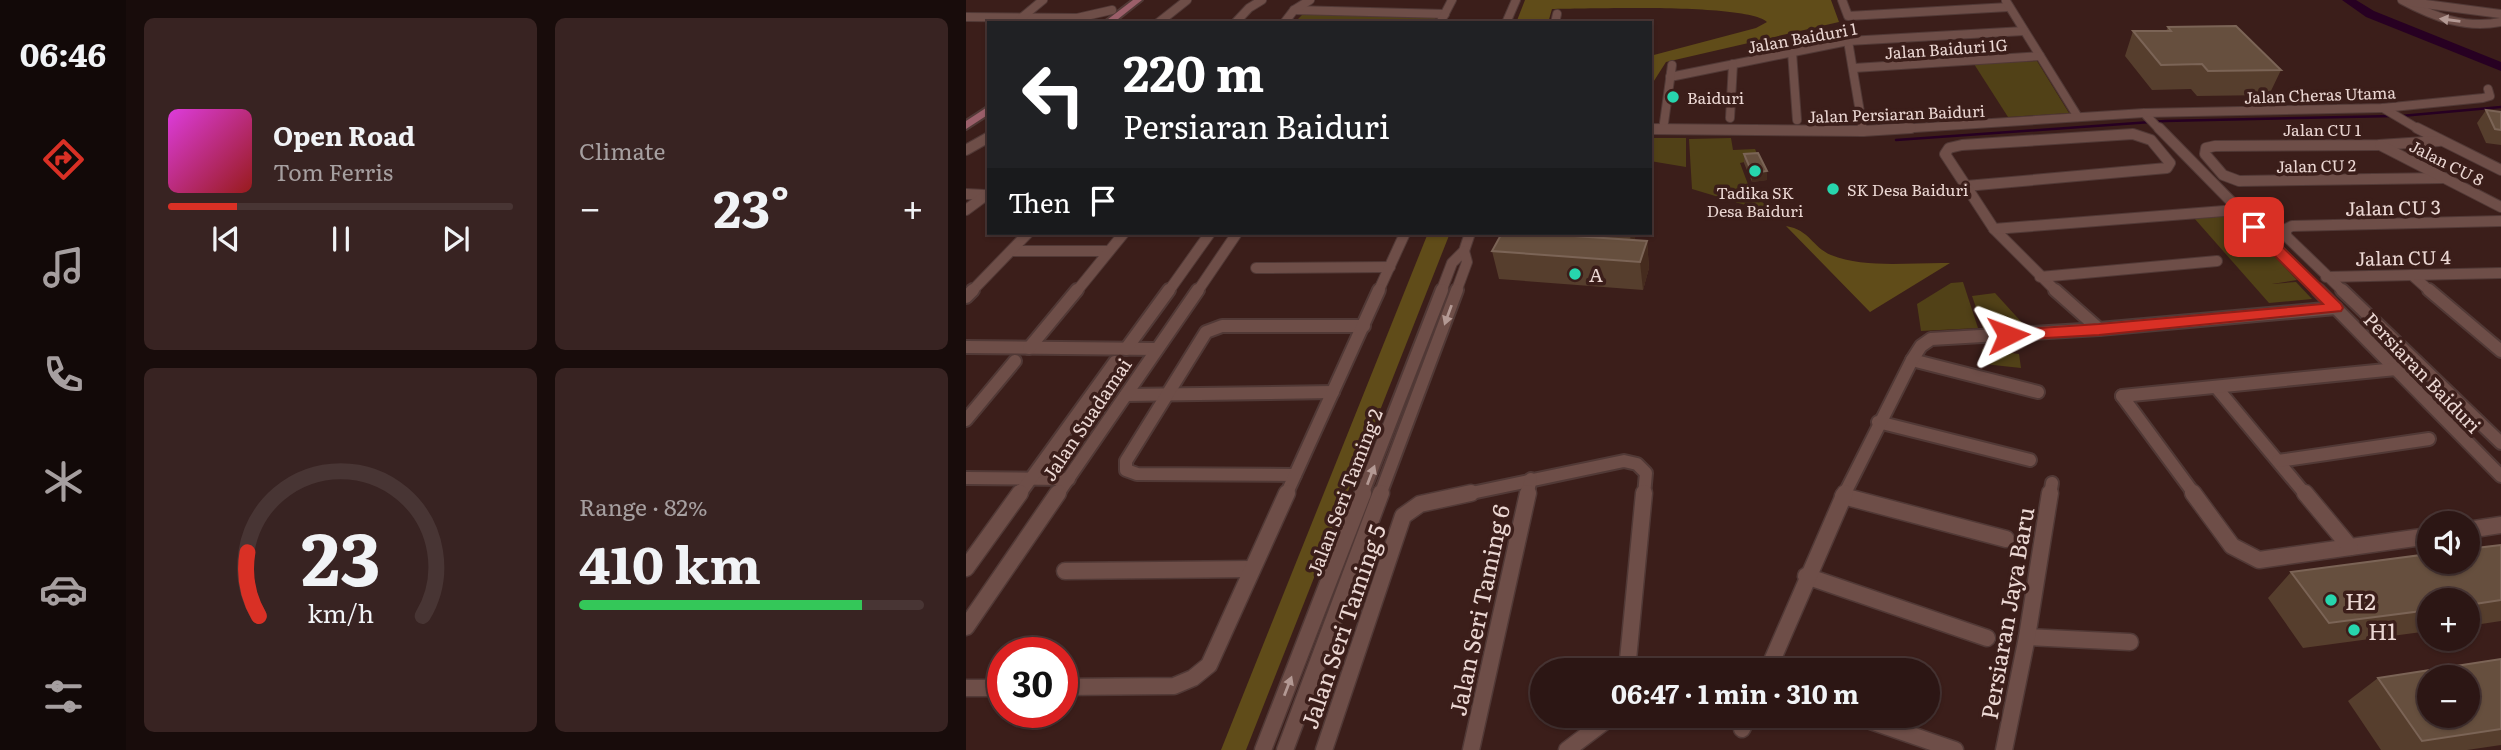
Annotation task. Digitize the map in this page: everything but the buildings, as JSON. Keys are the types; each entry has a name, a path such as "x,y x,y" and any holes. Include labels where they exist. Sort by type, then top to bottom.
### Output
{"main road":[{"path":"1098,21 1126,0"},
{"path":"1110,21 1138,0"},
{"path":"966,117 987,101"},
{"path":"966,126 987,110"}],"street":[{"path":"1018,20 1043,0"},
{"path":"1161,21 1187,0"},
{"path":"1237,21 1249,8 1262,0"},
{"path":"1286,21 1294,10 1310,0"},
{"path":"1441,21 1452,0"},
{"path":"1507,21 1516,0"},
{"path":"1842,0 1848,16 2007,4 2078,117"},
{"path":"2402,0 2501,13"},
{"path":"2402,0 2438,19 2489,26 2501,22"},
{"path":"966,20 1005,17 1031,10"},
{"path":"1031,10 1037,18"},
{"path":"1005,17 1018,20 1088,17 1112,10"},
{"path":"1294,10 1444,14"},
{"path":"966,20 987,22"},
{"name":"Jalan Baiduri 1","path":"1670,78 1848,41 2024,31"},
{"path":"1848,41 1863,131"},
{"path":"1792,52 1797,120"},
{"name":"Jalan Baiduri 1G","path":"1854,68 2040,56"},
{"path":"1730,118 1733,64"},
{"path":"1663,130 1672,65"},
{"name":"Jalan Cheras Utama","path":"2150,120 2383,108 2483,98 2490,96 2488,89"},
{"path":"2383,108 2439,141 2501,170"},
{"name":"Jalan Persiaran Baiduri","path":"1652,130 1863,131 2078,117 2150,120"},
{"name":"Persiaran Baiduri","path":"2150,120 2501,476"},
{"path":"1966,186 2167,168 2170,163 2151,140 2133,134 1949,148 1945,153 1966,186 1994,229 2040,277 2099,330"},
{"path":"966,150 987,138"},
{"name":"Jalan CU 1","path":"2206,148 2379,145 2439,141"},
{"name":"Jalan CU 8","path":"2379,145 2501,207"},
{"name":"Jalan CU 2","path":"2206,148 2206,153 2223,175 2239,181 2444,178"},
{"path":"966,194 987,194"},
{"path":"966,210 987,194"},
{"path":"1994,229 2237,210"},
{"name":"Jalan CU 3","path":"2330,276 2286,236 2286,229 2292,226 2501,221"},
{"path":"966,298 1026,235"},
{"path":"1030,348 1122,235"},
{"path":"1126,349 1209,235"},
{"name":"Jalan Suadamai","path":"966,627 1236,235"},
{"path":"1078,687 1174,687 1193,678 1209,665 1404,235"},
{"name":"Jalan Seri Taming 2","path":"1263,750 1452,263 1464,250 1469,235"},
{"name":"Jalan Seri Taming 2","path":"1285,750 1467,262 1464,250"},
{"path":"1011,251 1109,251"},
{"path":"2040,277 2217,261"},
{"path":"1256,268 1390,267"},
{"path":"2412,275 2501,351"},
{"name":"Jalan CU 4","path":"2305,278 2498,275"},
{"path":"2330,276 2501,443"},
{"path":"1773,658 1806,576 1878,422 1912,360 1926,342 1931,339 2099,330 2336,308"},
{"path":"1295,475 1137,474 1126,470 1126,461 1165,394 1206,332 1222,326 1364,326"},
{"path":"966,347 1157,349"},
{"path":"1912,360 2038,392"},
{"path":"969,413 1015,361"},
{"path":"966,568 1115,362"},
{"path":"2396,369 2122,396 2231,545 2259,560 2417,538"},
{"path":"2216,387 2350,547"},
{"path":"1126,395 1333,392"},
{"path":"1878,422 2030,460"},
{"path":"2278,461 2429,439"},
{"path":"1531,479 1624,461 1637,464 1646,473 1628,658"},
{"path":"966,478 1069,479"},
{"name":"Jalan Seri Taming 5","path":"1324,750 1403,516 1420,504 1531,479"},
{"name":"Jalan Seri Taming 6","path":"1471,750 1531,479"},
{"name":"Persiaran Jaya Baru","path":"2004,750 2027,637 2052,483"},
{"path":"1843,496 2006,539"},
{"path":"2480,528 2501,525"},
{"path":"1065,571 1252,569"},
{"path":"1806,576 1987,638"},
{"path":"2027,637 2130,642"},
{"path":"966,688 987,688"},
{"path":"1567,750 1596,728"},
{"path":"1891,728 1955,750"}],"shaded area":[{"path":"1525,0 1831,0 1839,22 1666,62 1652,84 1652,55 1756,28 1767,22 1753,16 1730,12 1630,8 1552,9 1549,21 1517,21"},
{"path":"1304,13 1436,17 1434,21 1296,21"},
{"path":"2037,61 2069,113 2008,117 1974,64"},
{"path":"1652,138 1686,138 1686,167 1652,161"},
{"path":"1731,138 1733,150 1755,149 1759,159 1740,163 1749,187 1772,213 1692,189 1689,139"},
{"path":"2234,214 2297,280 2272,284 2296,282 2312,299 2269,303 2194,218"},
{"path":"1786,226 1806,235 1825,252 1845,259 1890,264 1950,263 1870,312"},
{"path":"1427,235 1449,235 1246,750 1221,750"},
{"path":"1963,282 1978,328 1921,331 1917,304 1951,283"},
{"path":"1995,293 2025,326 1983,328 1972,296"},
{"path":"1982,349 2019,354 2021,368 1984,364"}],"waterway":[{"path":"2348,0 2370,14 2501,67"},
{"path":"2401,116 2501,107"},
{"path":"1896,140 2165,121 2394,116"}],"place":[{"name":"Baiduri","path":"1673,97"},
{"name":"Tadika SK Desa Baiduri","path":"1755,171"},
{"name":"SK Desa Baiduri","path":"1833,189"},
{"name":"A","path":"1575,274"},
{"name":"H2","path":"2331,600"},
{"name":"H1","path":"2354,630"}],"route":[{"path":"2008,335 2099,330 2336,308 2254,227"}]}
